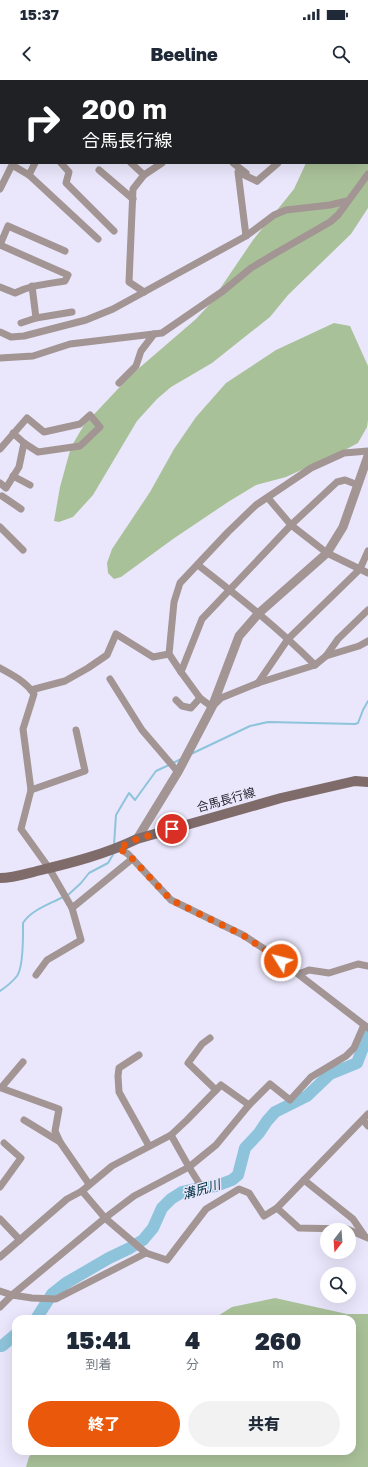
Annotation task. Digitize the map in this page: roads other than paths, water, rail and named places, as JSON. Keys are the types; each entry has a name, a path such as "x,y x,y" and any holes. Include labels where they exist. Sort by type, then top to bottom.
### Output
{"main road":[{"name":"合馬長行線","path":"0,878 49,868 118,848 137,839 281,798 355,781 366,780"}],"street":[{"path":"29,176 34,164"},
{"path":"62,164 69,172 66,183 114,231"},
{"path":"132,164 144,175"},
{"path":"234,164 256,181"},
{"path":"256,181 277,164"},
{"path":"0,189 12,165 29,176 98,239"},
{"path":"144,292 129,282 132,199 133,189 144,175 154,166"},
{"path":"99,170 132,199"},
{"path":"246,236 238,172 256,181"},
{"path":"0,358 33,356 70,344 162,333 276,252 330,222 338,215 368,174"},
{"path":"0,332 11,337 24,336 86,320 113,309 246,236 274,215 286,210 330,205 347,201"},
{"path":"0,287 15,293 32,286 64,282 68,275 0,245 8,226 65,251"},
{"path":"32,286 36,318"},
{"path":"21,324 36,318 72,312"},
{"path":"120,383 136,366 141,352 154,334"},
{"path":"0,449 13,433 27,418 44,432 80,424 90,415 100,427 80,446 38,452 24,443 13,433"},
{"path":"21,509 1,498 19,467 24,443"},
{"path":"212,706 200,698 169,654 174,602 180,584 228,532 256,505 311,468 344,453 368,451"},
{"path":"137,839 178,772 212,706 239,636 259,613 327,553 343,528 368,456"},
{"path":"13,476 30,486"},
{"path":"181,672 202,619 229,589 291,525 337,482 345,480 358,485"},
{"path":"0,483 6,488"},
{"path":"268,498 291,525 327,553 368,573"},
{"path":"0,527 23,550"},
{"path":"258,683 288,639 360,569 368,551"},
{"path":"198,564 259,613 314,665"},
{"path":"212,706 221,698 258,683 314,665 326,656 338,639 368,610"},
{"path":"31,690 65,681 101,660 107,655 116,634 153,658 169,654"},
{"path":"326,656 359,646 368,641"},
{"path":"0,668 19,679 34,694 23,728 31,790 21,829 49,868 72,908 81,940 47,960 36,975"},
{"path":"110,679 142,730 178,772"},
{"path":"176,700 182,706 191,708 200,698"},
{"path":"31,790 85,771 76,730"},
{"path":"0,1307 12,1295 134,1196 189,1167 216,1145 249,1105 270,1084 290,1100 311,1078 346,1056 354,1048 366,1027 299,974 243,935 171,900 132,859 118,848"},
{"path":"72,908 132,859"},
{"path":"299,974 309,970 329,973 358,964 368,966"},
{"path":"210,1038 202,1044 188,1063 216,1090"},
{"path":"140,1055 119,1068 119,1092 149,1146"},
{"path":"23,1062 0,1088 59,1109 55,1131 60,1142 90,1184"},
{"path":"0,1257 67,1199 82,1191 112,1166 171,1134 221,1085 249,1105"},
{"path":"82,1191 105,1218 146,1253 166,1260 206,1209 239,1189 249,1193 264,1216 277,1208 368,1114"},
{"path":"24,1120 60,1142"},
{"path":"363,1120 368,1126"},
{"path":"171,1134 204,1191"},
{"path":"0,1186 21,1158 4,1143"},
{"path":"304,1180 352,1219 367,1235"},
{"path":"277,1208 299,1228 347,1229 367,1235"},
{"path":"0,1219 20,1240"},
{"path":"0,1291 12,1295 32,1298 56,1299 146,1253"}],"waterway":[{"path":"191,754 250,726 268,722 355,724 358,723 368,701"},
{"path":"173,763 181,759"},
{"path":"114,845 116,815 129,793 135,800 156,771 169,765"},
{"path":"67,896 89,873 108,863 114,853"},
{"path":"0,991 14,980 19,971 23,951 23,923 26,918 63,897"},
{"name":"溝尻川","path":"39,1315 52,1294 66,1283 143,1240 153,1228 162,1208 171,1199 182,1192 216,1186 232,1180 238,1175 245,1148 275,1112 307,1096 330,1074 357,1063 368,1034"},
{"name":"溝尻川","path":"0,1346 12,1337"}]}
